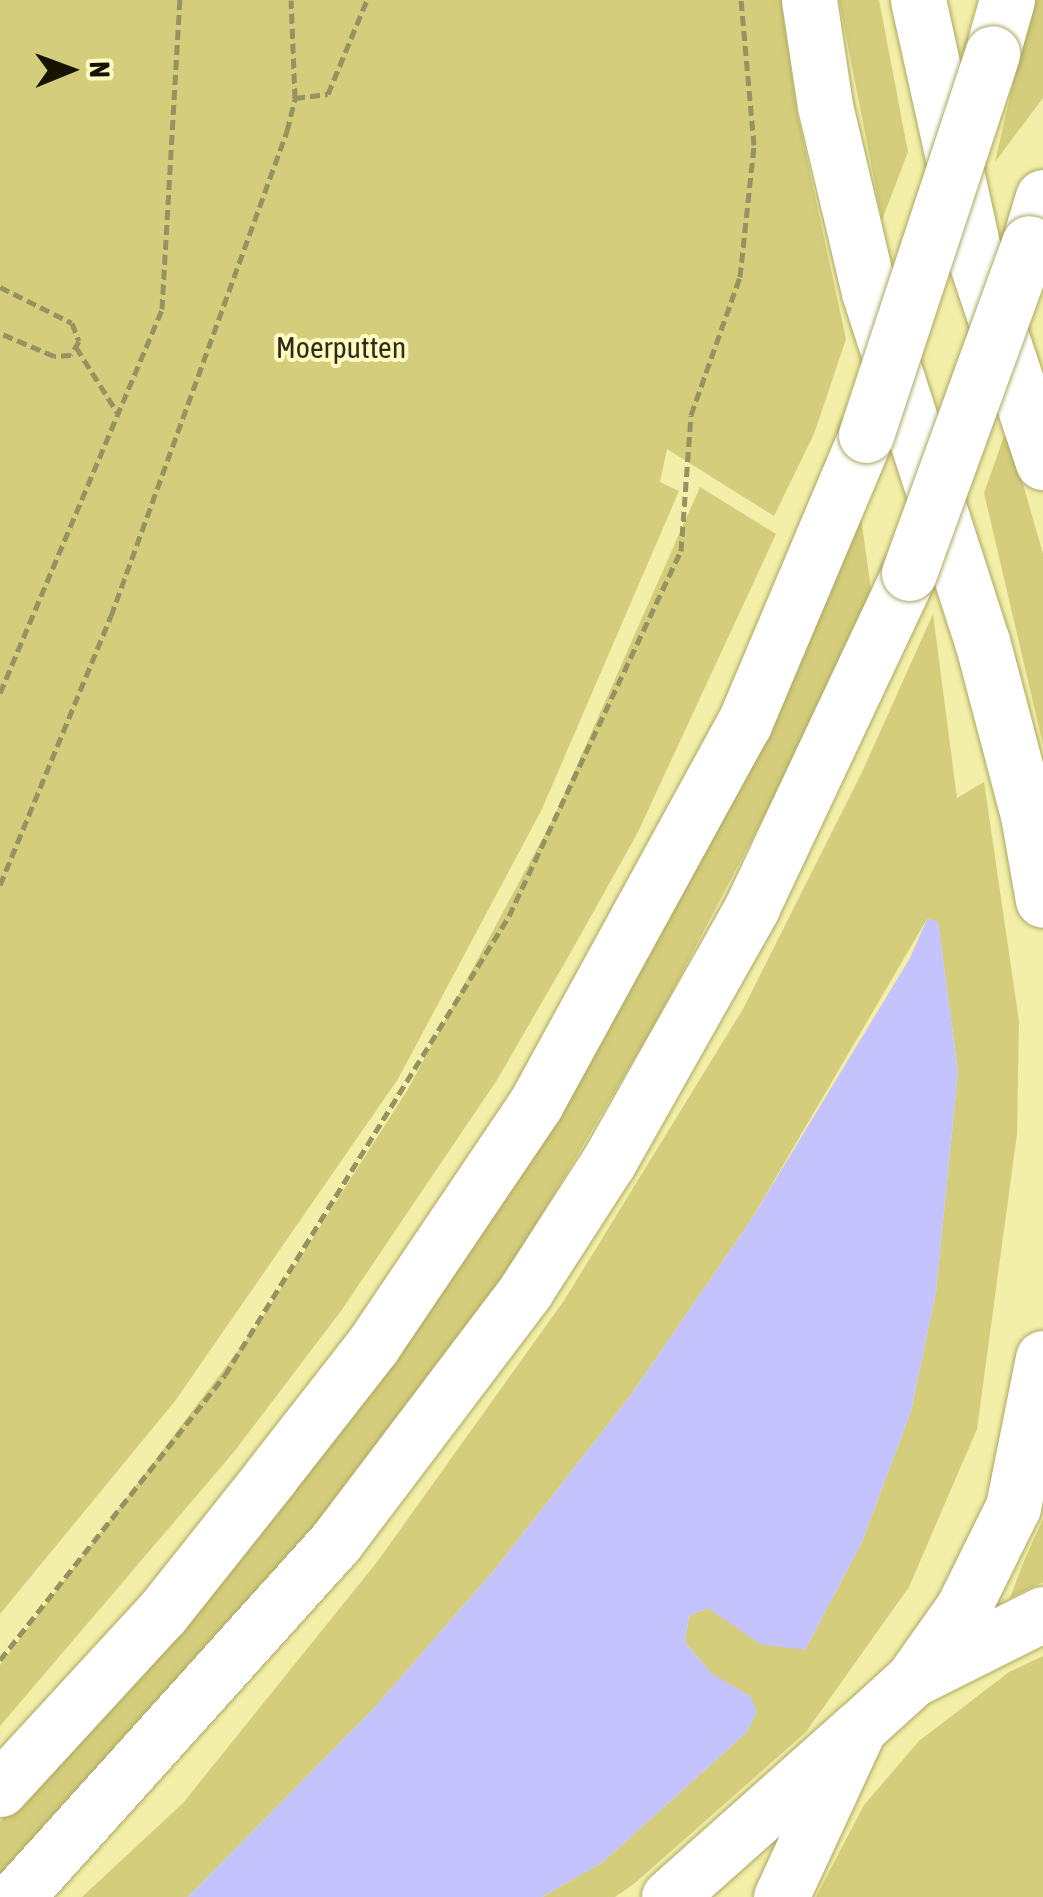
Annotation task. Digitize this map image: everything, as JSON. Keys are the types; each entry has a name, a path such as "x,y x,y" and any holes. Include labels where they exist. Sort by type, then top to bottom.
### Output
{"highway":[{"path":"808,0 864,273 982,640 1028,815 1043,900"},
{"path":"918,0 976,262 1043,462"},
{"path":"0,1790 162,1613 270,1477 373,1345 535,1106 744,724 866,435 1007,0"},
{"path":"16,1897 335,1544 526,1290 608,1163 752,907 909,573 1036,220"},
{"path":"669,1897 912,1679 963,1608 1012,1507 1043,1358"},
{"path":"912,1679 1043,1614"},
{"path":"781,1897 859,1728"}],"path":[{"path":"0,694 162,309 180,0"},
{"path":"0,885 110,616 295,98 291,0"},
{"path":"295,98 328,94 367,0"},
{"path":"0,1660 225,1375 509,916 681,551 692,415 740,277 754,145 741,0"},
{"path":"0,288 72,323 76,347 118,413"},
{"path":"0,333 54,356 71,355 76,347"}],"green space":[{"name":"Moerputten","path":"0,0 781,0 797,112 846,339 814,434 774,516 667,449 660,482 679,491 542,809 398,1079 175,1401 0,1614"},
{"path":"839,0 879,0 908,152 882,220"},
{"path":"1032,0 1043,0 1043,98 995,162"},
{"path":"1007,428 1043,554 1043,745 984,493"},
{"path":"700,487 776,534 637,834 567,959 497,1080 341,1311 233,1453 0,1726 0,1665 258,1324 408,1089 554,817"},
{"path":"861,517 871,590 802,744 656,1022 511,1267 317,1527 0,1887 0,1822 387,1363"},
{"path":"933,614 957,798 984,782 1019,1021 1017,1134 977,1429 909,1587 806,1732 635,1883 615,1897 542,1897 603,1862 746,1733 757,1712 750,1697 711,1673 685,1642 689,1616 708,1608 805,1650 862,1542 911,1411 936,1292 958,1072 938,922 927,919 751,1220 630,1396 496,1568 375,1707 188,1897 82,1897 183,1803 377,1562 565,1299 743,1009 863,770"},
{"path":"1043,1519 1043,1582 1010,1598 1024,1561"},
{"path":"1043,1656 1043,1897 816,1897 864,1805 919,1741 1009,1672"}],"water":[{"path":"927,919 938,921 958,1072 936,1292 911,1411 862,1542 805,1650 760,1644 708,1608 689,1616 685,1642 711,1673 750,1696 757,1712 746,1733 603,1862 542,1897 188,1897 375,1707 496,1568 630,1396 751,1220 910,958"}]}
